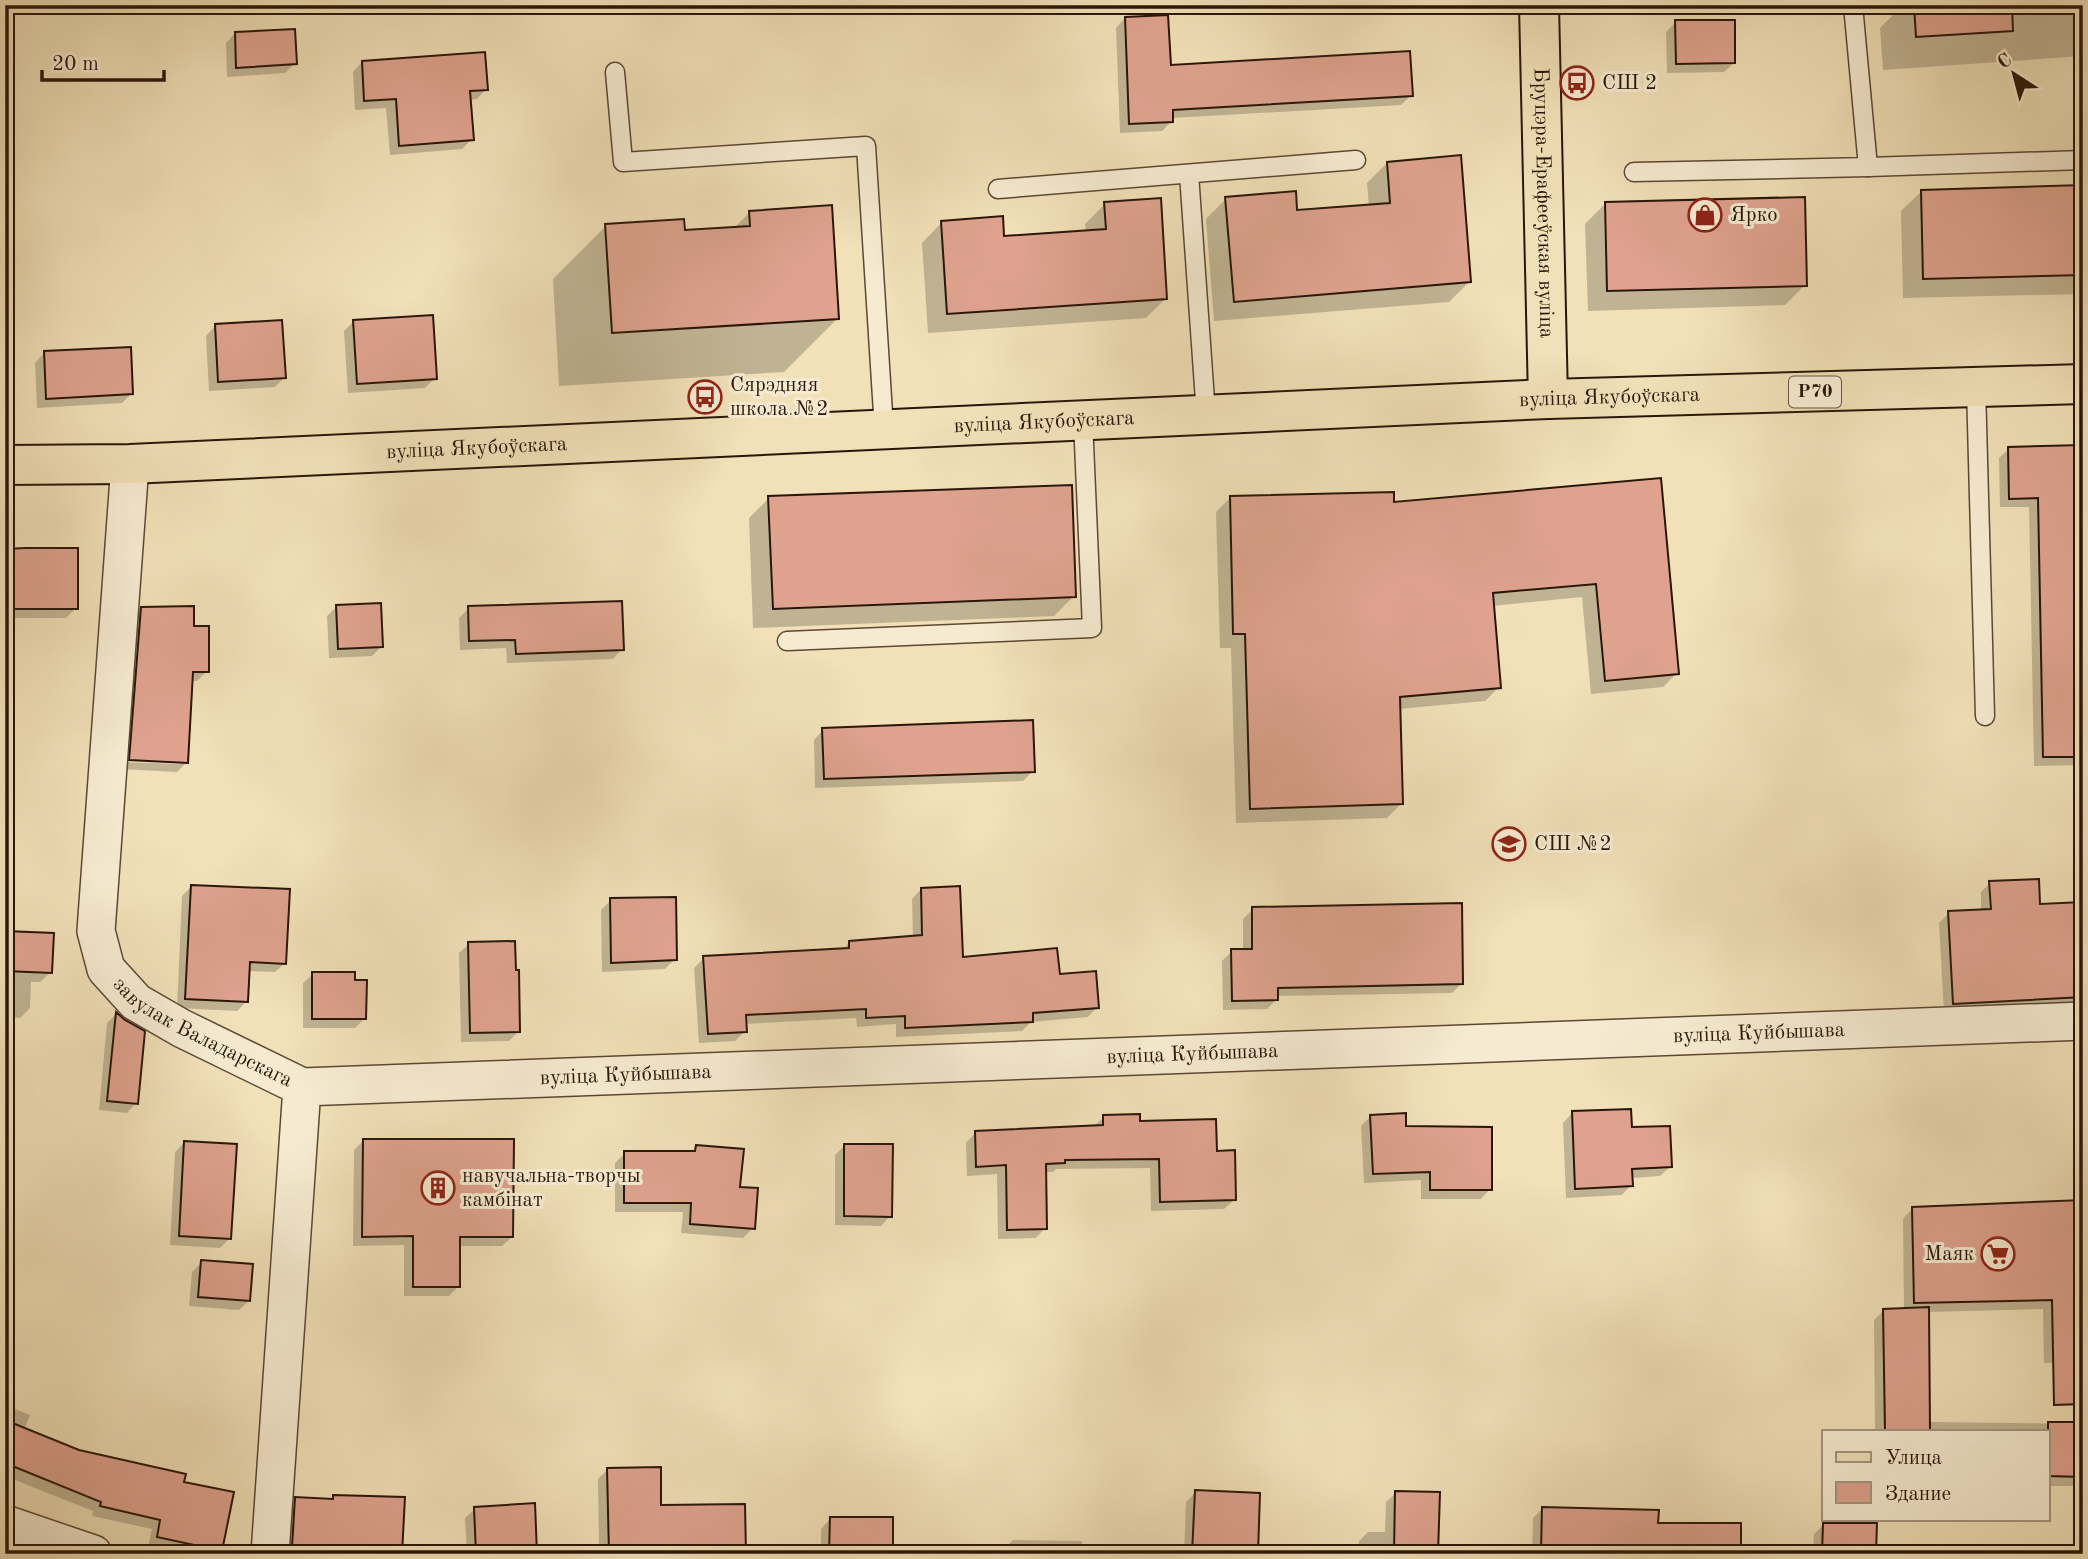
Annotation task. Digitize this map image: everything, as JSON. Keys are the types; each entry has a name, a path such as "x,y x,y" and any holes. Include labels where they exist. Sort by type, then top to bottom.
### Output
{"main road":[{"name":"Бруцэра-Ерафееўская вуліца","path":"1539,5 1548,399"},
{"name":"вуліца Якубоўскага","path":"5,465 130,464 1548,399 2083,384"}],"street":[{"name":"завулак Валадарскага","path":"130,464 96,931 106,969 136,1002 181,1028 302,1087 270,1554"},
{"name":"вуліца Куйбышава","path":"302,1087 2083,1021"},
{"path":"5,1524 93,1554"}],"lane":[{"path":"1853,5 1868,167"},
{"path":"615,72 623,162 866,146 884,429"},
{"path":"998,189 1356,160"},
{"path":"1634,172 2083,160"},
{"path":"1189,174 1206,415"},
{"path":"1976,387 1985,716"},
{"path":"787,641 1092,628 1083,420"}],"building":[{"path":"1914,5 2012,5 2013,31 1916,37"},
{"path":"1168,15 1171,65 1410,51 1413,96 1173,110 1173,122 1129,124 1125,17"},
{"path":"1675,20 1735,20 1735,63 1676,64"},
{"path":"295,29 297,64 236,68 235,32"},
{"path":"485,52 488,90 470,91 474,140 399,146 396,99 364,101 362,61"},
{"path":"1461,155 1471,282 1234,302 1225,197 1296,191 1297,210 1390,203 1387,162"},
{"path":"2083,185 2083,275 1923,279 1921,190"},
{"path":"1805,197 1807,286 1607,291 1605,202"},
{"path":"1161,198 1167,299 947,314 941,221 1003,216 1004,236 1106,229 1104,202"},
{"path":"832,205 839,319 612,333 605,224 684,219 685,230 750,226 749,211"},
{"path":"433,315 437,379 357,384 353,320"},
{"path":"282,320 286,378 218,382 215,324"},
{"path":"131,347 133,394 46,399 44,351"},
{"path":"2083,445 2083,757 2043,757 2038,498 2009,499 2008,447"},
{"path":"1661,478 1679,674 1605,681 1596,584 1493,593 1501,688 1400,697 1403,804 1250,809 1245,634 1233,634 1230,496 1394,492 1394,502"},
{"path":"1072,485 1076,597 773,609 768,496"},
{"path":"78,548 78,609 5,609 5,549"},
{"path":"622,601 624,650 516,654 515,640 469,641 468,606"},
{"path":"381,603 383,647 338,649 336,605"},
{"path":"194,606 194,626 209,626 209,672 193,672 188,763 129,760 141,607"},
{"path":"1033,720 1035,772 824,779 822,728"},
{"path":"2039,879 2040,904 2083,902 2083,997 1953,1004 1948,911 1991,909 1989,881"},
{"path":"191,885 290,889 286,964 250,962 248,1002 185,999"},
{"path":"960,886 963,957 1057,948 1060,974 1096,971 1099,1008 1033,1013 1033,1022 905,1028 905,1016 866,1018 866,1009 746,1015 747,1032 708,1034 703,956 849,948 849,941 922,935 921,888"},
{"path":"676,897 677,960 611,963 610,898"},
{"path":"1462,903 1463,984 1278,988 1278,1000 1232,1001 1231,949 1252,949 1252,907"},
{"path":"5,931 54,933 52,973 5,971"},
{"path":"515,941 516,970 519,970 520,1032 470,1033 468,942"},
{"path":"312,972 355,972 355,980 367,980 366,1019 312,1019"},
{"path":"116,1012 145,1031 138,1104 107,1101"},
{"path":"1631,1109 1632,1127 1670,1126 1672,1167 1632,1169 1633,1186 1575,1189 1572,1111"},
{"path":"1406,1113 1406,1126 1492,1127 1492,1190 1430,1190 1430,1172 1373,1174 1370,1115"},
{"path":"1140,1114 1140,1121 1216,1119 1217,1151 1235,1150 1236,1200 1160,1202 1159,1159 1065,1160 1065,1163 1046,1164 1047,1229 1007,1230 1006,1165 976,1167 975,1131 1103,1125 1103,1115"},
{"name":"навучальна-творчы камбінат","path":"363,1139 514,1139 513,1237 460,1237 460,1287 413,1287 413,1236 362,1237"},
{"path":"184,1141 237,1144 231,1239 179,1236"},
{"path":"844,1144 893,1144 892,1217 844,1216"},
{"path":"696,1145 744,1149 740,1187 758,1188 755,1229 690,1224 691,1203 624,1203 624,1151 695,1151"},
{"name":"Маяк","path":"2083,1200 2083,1404 2054,1405 2052,1300 1914,1303 1912,1207"},
{"path":"201,1260 253,1264 250,1301 198,1297"},
{"path":"1929,1307 1930,1430 1885,1430 1883,1309"},
{"path":"5,1420 79,1450 186,1474 184,1482 234,1492 222,1551 157,1537 160,1520 100,1506 101,1502 5,1463"},
{"path":"2048,1422 2083,1422 2083,1477 2050,1476"},
{"path":"661,1467 661,1505 745,1504 746,1554 609,1554 607,1468"},
{"path":"1195,1490 1260,1493 1258,1554 1192,1554"},
{"path":"1395,1491 1440,1492 1438,1554 1394,1554"},
{"path":"333,1495 405,1497 402,1554 332,1554 332,1549 292,1547 295,1497 333,1499"},
{"path":"535,1503 537,1554 476,1554 474,1507"},
{"path":"1542,1507 1659,1510 1658,1523 1741,1523 1741,1554 1541,1552"},
{"path":"830,1517 893,1517 893,1554 829,1554"},
{"path":"1823,1523 1877,1523 1876,1554 1822,1554"}],"place":[{"name":"СШ 2","path":"1577,83"},
{"name":"Ярко","path":"1705,215"},
{"name":"Сярэдняя школа №2","path":"705,397"},
{"name":"СШ №2","path":"1509,844"},
{"name":"навучальна-творчы камбінат","path":"438,1188"},
{"name":"Маяк","path":"1998,1254"}]}
